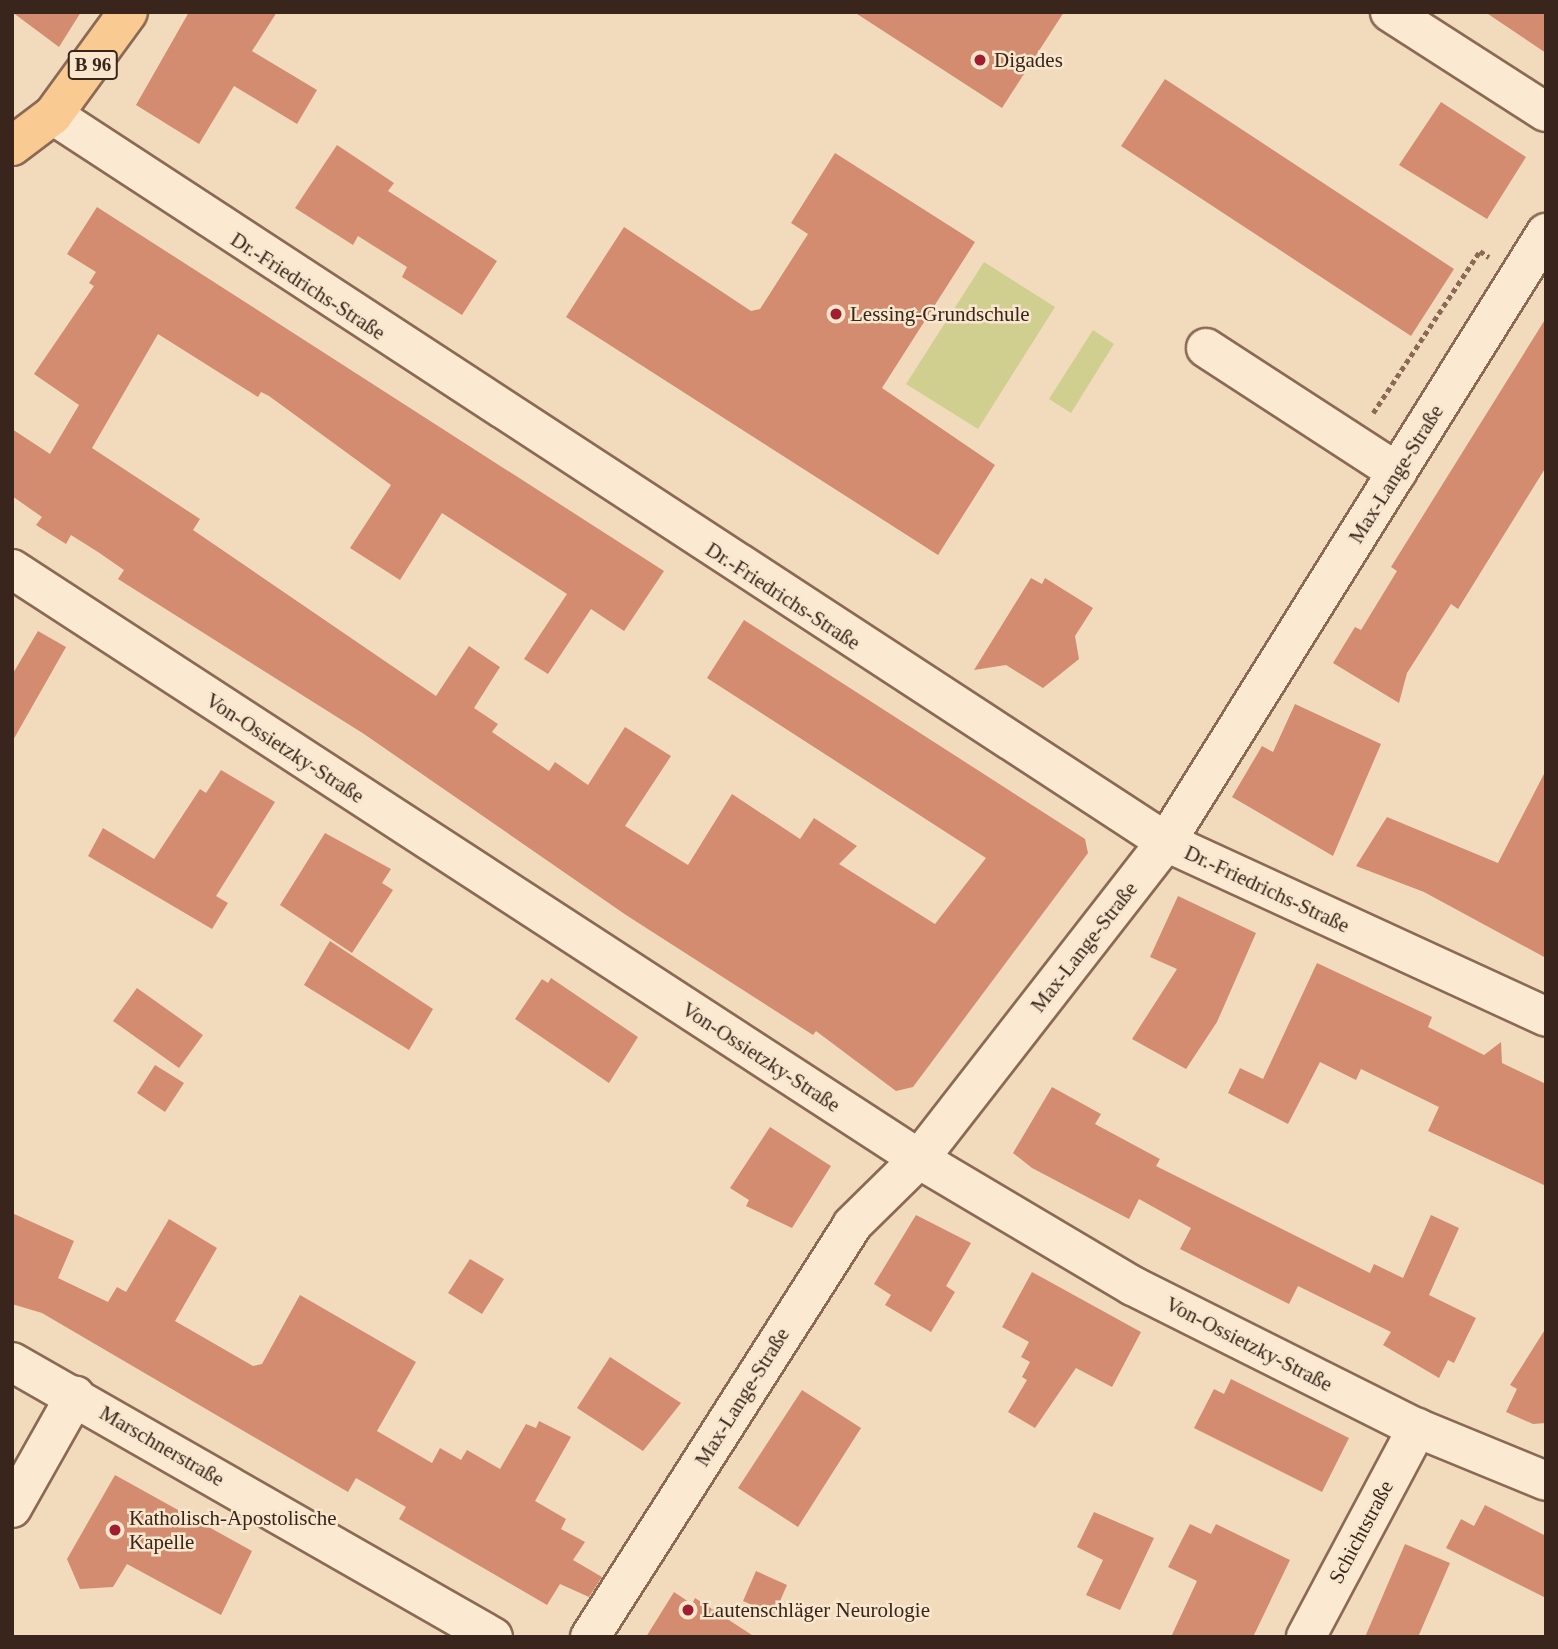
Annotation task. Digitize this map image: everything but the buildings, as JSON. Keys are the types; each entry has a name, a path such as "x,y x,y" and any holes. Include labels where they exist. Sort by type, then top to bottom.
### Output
{"main road":[{"name":"B 96","path":"12,146 53,115 128,12"}],"street":[{"path":"1390,12 1546,112"},
{"name":"Dr.-Friedrichs-Straße","path":"53,115 1166,842 1546,1017"},
{"name":"Max-Lange-Straße","path":"590,1637 852,1225 919,1159 1166,842 1546,233"},
{"path":"1206,348 1397,472"},
{"name":"Von-Ossietzky-Straße","path":"12,569 919,1159 1133,1286 1417,1428 1546,1481"},
{"name":"Marschnerstraße","path":"12,1362 493,1637"},
{"path":"12,1508 75,1396"},
{"name":"Schichtstraße","path":"1306,1637 1417,1428"}],"path":[{"path":"1353,443 1480,251 1518,277"}],"shaded area":[{"path":"984,262 1055,307 978,429 906,384"},
{"path":"1093,330 1114,344 1071,413 1049,399"}],"place":[{"name":"Digades","path":"980,60"},
{"name":"Lessing-Grundschule","path":"836,314"},
{"name":"Katholisch-Apostolische Kapelle","path":"115,1530"},
{"name":"Lautenschläger Neurologie","path":"688,1610"}]}
